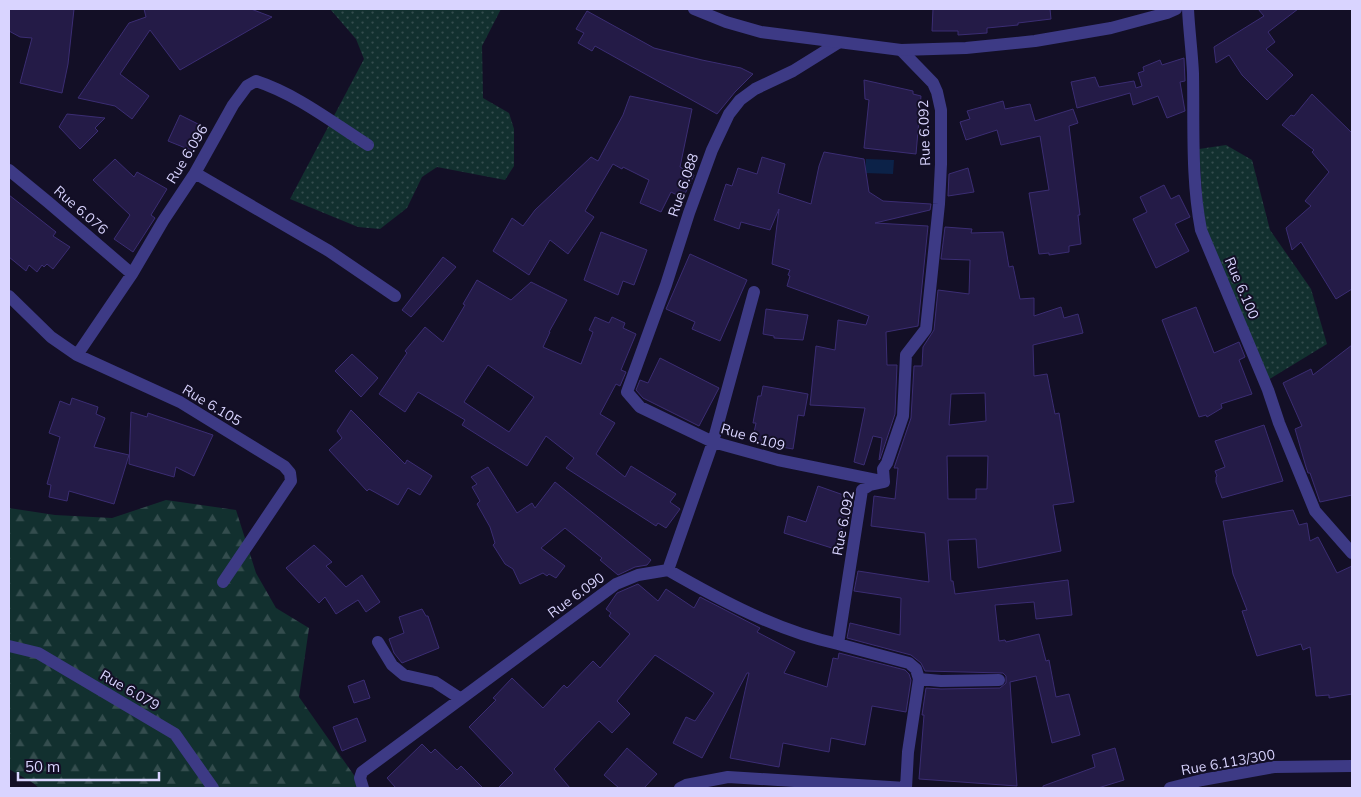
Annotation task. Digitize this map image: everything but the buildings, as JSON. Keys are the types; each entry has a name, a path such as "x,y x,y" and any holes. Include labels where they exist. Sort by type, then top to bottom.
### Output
{"street":[{"path":"694,9 726,22 761,32 901,50 966,48 1035,41 1111,28 1176,9"},
{"name":"Rue 6.100","path":"1188,9 1193,74 1194,163 1197,212 1201,230 1268,390 1279,423 1315,512 1352,553"},
{"name":"Rue 6.088","path":"627,392 712,150 729,114 740,100 755,88 793,71 838,43"},
{"name":"Rue 6.092","path":"838,644 862,490 870,485 884,482 883,469 887,463 903,416 907,351 926,329 939,204 941,110 938,92 933,83 901,50"},
{"name":"Rue 6.096","path":"77,355 132,274 163,222 196,173 233,105 247,86 256,81 273,87 296,99 368,145"},
{"name":"Rue 6.076","path":"9,170 132,274"},
{"path":"196,173 329,251 395,296"},
{"path":"680,788 686,785 728,777 906,788 908,752 919,679 916,669 909,663 808,638 718,599 668,570 713,442 754,292"},
{"name":"Rue 6.105","path":"9,296 51,337 77,355 180,402 284,466 290,473 291,482 223,582"},
{"name":"Rue 6.109","path":"627,392 640,407 713,442 778,460 884,482"},
{"name":"Rue 6.090","path":"363,788 360,778 362,772 616,584 638,575 668,570"},
{"path":"378,642 392,665 404,675 435,682 461,699"},
{"name":"Rue 6.079","path":"9,646 38,653 175,734 213,788"},
{"path":"919,679 941,681 999,680"},
{"name":"Rue 6.113/300","path":"1170,788 1202,780 1274,767 1352,766"}],"green space":[{"path":"330,9 501,9 482,46 483,98 509,113 514,129 514,166 505,180 437,167 422,177 407,208 380,229 358,227 290,199 364,59 356,39"},
{"path":"1226,145 1252,160 1270,230 1311,289 1327,344 1268,380 1204,224 1199,149"},
{"path":"166,500 236,510 256,573 276,608 309,628 299,697 363,788 39,788 9,769 9,508 55,515 112,518"}],"water":[{"path":"866,159 894,160 893,174 865,173"}]}
